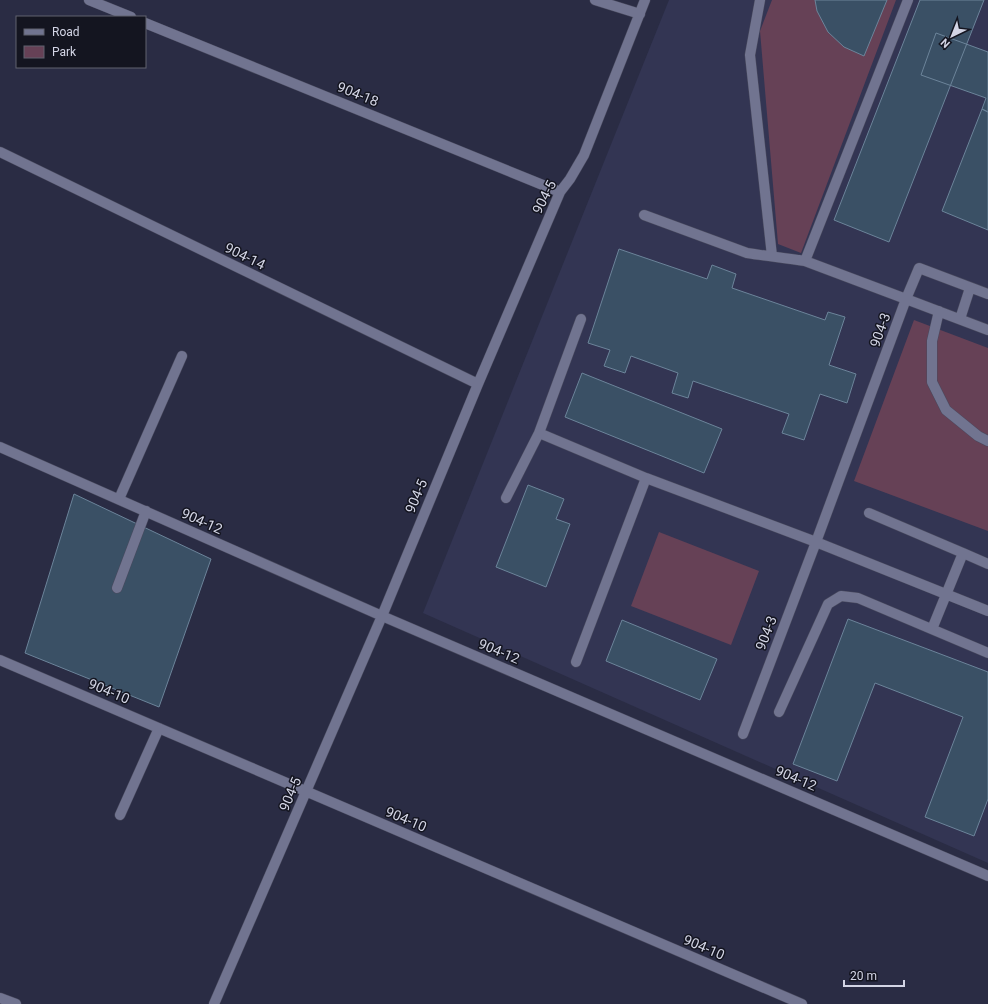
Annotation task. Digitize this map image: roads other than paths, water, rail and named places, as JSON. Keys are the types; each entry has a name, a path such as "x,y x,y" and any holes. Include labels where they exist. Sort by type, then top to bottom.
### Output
{"street":[{"path":"89,0 129,16"},
{"path":"596,0 640,14"},
{"name":"904-5","path":"214,1004 382,616 478,384 560,192 570,179 584,155 645,0"},
{"path":"760,0 750,55 772,256"},
{"path":"805,261 908,0"},
{"name":"904-18","path":"146,23 560,192"},
{"name":"904-14","path":"0,152 478,384"},
{"name":"904-3","path":"644,215 747,252 805,261 906,299 743,734"},
{"path":"988,294 919,268 906,299 988,330"},
{"path":"960,319 970,288"},
{"path":"939,311 932,341 932,382 946,410 978,436 988,441"},
{"path":"506,498 539,433 581,319"},
{"path":"119,499 182,356"},
{"path":"539,433 646,478 816,542 988,611"},
{"name":"904-12","path":"0,447 382,616 988,876"},
{"path":"576,662 646,478"},
{"path":"117,588 146,511"},
{"path":"869,514 988,564"},
{"path":"932,629 963,554"},
{"path":"779,712 828,604 841,596 858,598 988,653"},
{"name":"904-10","path":"0,660 802,1004"},
{"path":"120,815 159,728"},
{"path":"0,998 16,1004"}]}
